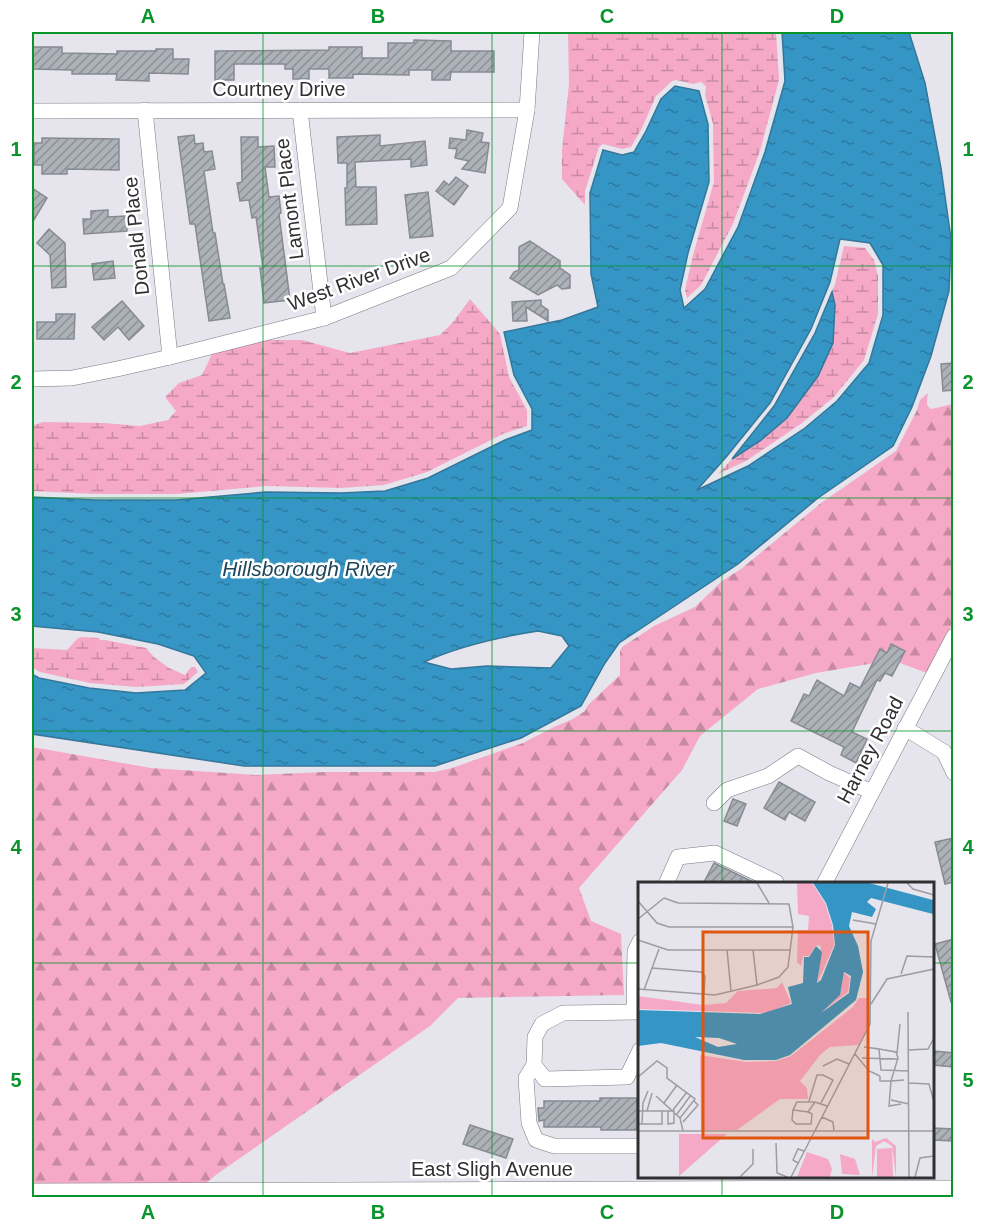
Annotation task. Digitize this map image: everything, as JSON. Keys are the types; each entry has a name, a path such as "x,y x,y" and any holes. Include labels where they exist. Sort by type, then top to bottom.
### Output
{"street":[{"name":"West River Drive","path":"32,379 72,378 170,357 324,318 451,268 510,208 526,110 532,32"},
{"name":"Lamont Place","path":"300,110 324,318"},
{"name":"Courtney Drive","path":"32,111 526,110"},
{"name":"Donald Place","path":"145,111 170,357"},
{"name":"Harney Road","path":"825,882 954,636"},
{"path":"905,728 949,753 954,773"},
{"path":"714,803 728,790 768,776 798,756 872,792"},
{"path":"667,882 678,857 715,853 776,882"},
{"path":"638,945 635,951 637,1011 562,1013 542,1024 535,1036 534,1065 526,1078 529,1123 536,1140 554,1146 638,1146"},
{"path":"534,1065 545,1079 634,1080 638,1060"},
{"name":"East Sligh Avenue","path":"32,1191 665,1188 782,1183 954,1188"}],"green space":[{"path":"568,32 776,32 779,80 760,151 733,224 701,285 687,298 685,290 693,255 714,182 713,124 705,95 706,86 701,82 693,84 672,81 656,96 631,147 622,149 603,144 599,147 585,191 585,205 562,179 562,150 569,84"},
{"path":"844,246 865,248 874,260 878,276 878,314 864,360 834,397 802,423 746,461 718,474 732,459 760,441 787,418 818,376 835,305 832,292"},
{"path":"470,299 500,334 509,377 527,410 527,426 503,434 427,472 384,485 341,488 266,486 176,494 32,491 32,426 43,422 140,426 168,420 176,411 165,397 179,383 202,375 212,354 265,340 302,340 350,353 440,335"},
{"path":"928,393 927,404 931,409 953,404 953,622 927,673 892,660 816,673 758,689 700,736 682,770 579,888 591,921 621,934 624,995 458,998 430,1026 205,1184 32,1184 32,747 151,768 256,775 325,772 435,772 523,743 585,711 588,705 620,675 622,647 654,626 695,607 722,581 741,569 821,503 896,451 920,400"},
{"path":"81,637 99,638 146,648 169,668 185,675 191,667 195,667 198,672 184,684 136,687 90,683 40,672 32,667 32,648 67,650"}],"water":[{"name":"Hillsborough River","path":"782,32 909,32 925,83 941,168 951,239 949,291 931,356 912,407 893,446 818,498 738,564 619,643 581,706 521,738 435,766 244,766 32,734 32,674 39,678 89,688 136,693 185,690 206,673 194,656 158,644 98,632 32,626 32,497 176,500 266,492 385,491 428,478 505,440 532,430 532,409 514,375 504,332 562,320 598,307 591,274 590,193 603,150 622,155 634,152 661,99 675,86 699,91 708,124 709,182 688,253 680,290 684,308 705,289 738,227 765,152 785,81","holes":["840,239 870,243 883,265 883,315 869,363 837,401 805,428 748,466 697,490 770,403 811,329 830,282","538,631 562,636 569,646 551,668 487,666 451,669 424,662 480,643"]},
{"path":"832,292 835,305 833,343 818,376 787,418 760,441 732,459 774,406 815,333"}],"building":[{"path":"414,40 451,41 451,51 494,51 494,72 451,72 450,80 432,80 432,70 409,70 409,75 353,74 353,78 329,78 329,69 309,69 309,79 293,79 293,69 285,69 285,64 234,64 234,80 215,80 215,51 329,50 329,47 362,47 362,58 388,58 388,43 414,43"},
{"path":"33,47 62,47 62,53 117,54 117,51 173,49 173,59 189,59 188,74 149,73 149,81 116,80 117,74 72,74 72,70 33,69"},
{"path":"467,130 483,133 481,142 489,143 485,173 462,169 469,161 455,158 457,149 449,148 450,138 466,140"},
{"path":"194,135 195,144 203,143 204,152 212,151 215,169 204,171 213,233 215,233 230,318 209,321 195,224 190,224 178,137"},
{"path":"380,135 380,146 425,141 427,165 411,167 411,159 355,162 356,187 376,187 377,224 346,225 347,163 338,163 337,137"},
{"path":"241,137 258,137 258,147 274,146 275,167 265,167 269,197 279,196 281,213 279,214 290,300 264,303 260,268 263,268 256,217 252,218 249,200 240,201 237,183 242,182"},
{"path":"42,138 119,139 119,170 67,169 67,174 42,174 42,165 34,165 34,143 42,143"},
{"path":"456,177 468,186 454,205 436,191 444,181 449,185"},
{"path":"32,188 47,198 32,223"},
{"path":"428,192 433,236 410,238 405,195"},
{"path":"108,210 108,217 126,216 127,231 84,234 83,219 91,219 91,211"},
{"path":"49,229 65,243 66,287 52,288 50,255 37,243"},
{"path":"530,241 560,261 560,268 570,275 570,288 562,289 557,285 538,295 510,278 514,272 519,270 519,247"},
{"path":"113,261 115,278 94,280 92,264"},
{"path":"541,300 541,305 548,310 548,321 526,307 527,321 513,321 512,302"},
{"path":"122,301 144,326 129,340 118,327 104,340 92,327"},
{"path":"56,314 75,314 74,339 37,339 37,322 56,322"},
{"path":"954,363 954,390 943,391 941,364"},
{"path":"891,644 905,651 892,676 885,673 880,681 877,680 852,732 867,739 856,763 841,755 844,747 791,721 804,694 809,696 817,680 844,696 850,683 860,688 880,649 887,653"},
{"path":"779,782 815,802 805,821 789,812 785,820 764,808"},
{"path":"733,799 746,804 737,826 724,821"},
{"path":"954,838 954,882 945,884 935,842"},
{"path":"714,863 753,882 704,882"},
{"path":"954,939 954,1001 951,1002 935,944"},
{"path":"934,1051 954,1053 954,1067 934,1065"},
{"path":"600,1098 637,1098 637,1130 601,1130 601,1127 544,1127 544,1120 539,1121 538,1108 544,1108 544,1101 600,1101"},
{"path":"470,1125 513,1139 506,1158 463,1144"},
{"path":"934,1128 954,1129 954,1141 934,1140"}]}
